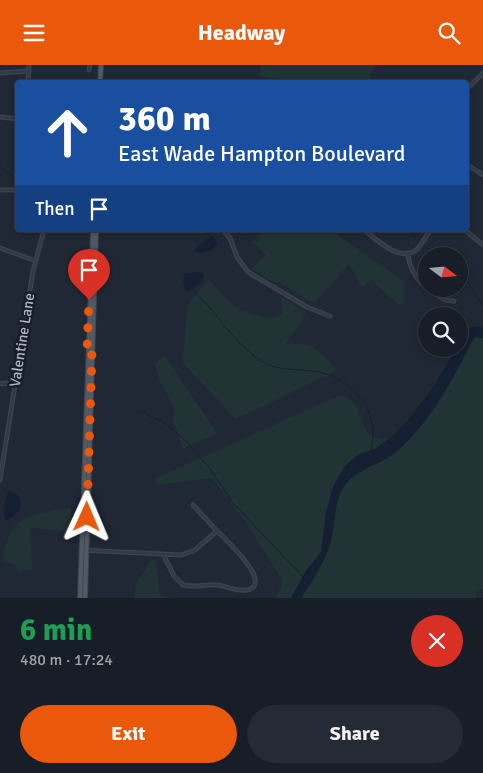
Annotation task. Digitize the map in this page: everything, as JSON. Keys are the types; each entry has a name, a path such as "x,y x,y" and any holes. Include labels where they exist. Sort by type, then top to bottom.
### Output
{"main road":[{"path":"100,80 101,65"},
{"path":"80,598 84,550 95,232"},
{"path":"82,588 85,598"}],"street":[{"path":"28,80 29,65"},
{"path":"89,70 90,65"},
{"path":"0,73 29,71"},
{"path":"469,87 483,73"},
{"path":"0,117 15,119"},
{"path":"469,166 483,175"},
{"path":"0,190 15,189"},
{"name":"Valentine Lane","path":"0,480 36,261 43,232"},
{"path":"225,232 230,237 236,257 248,272 307,307 330,316"},
{"path":"367,232 394,251 400,253 408,253 417,249 429,232"},
{"path":"467,232 483,245"},
{"path":"0,248 36,261"},
{"path":"408,253 418,279"},
{"path":"440,297 445,300 454,301"},
{"path":"0,384 16,382"},
{"path":"164,554 174,577 183,585 216,585 239,590 251,589 256,581 255,575 237,550 193,505"},
{"path":"84,550 181,555 191,552 217,531"}],"shaded area":[{"path":"261,65 377,65 369,75 372,80 285,80 260,76"},
{"path":"261,232 333,232 404,281 405,304 399,305 371,280 362,288 349,264 314,304 279,282 274,282 252,269 266,255 252,242"},
{"path":"209,279 230,302 252,314 274,318 283,312 280,296 307,313 286,344 302,344 313,348 326,358 336,371 236,419 183,363 187,305"},
{"path":"477,337 483,338 483,589 477,591 476,598 301,598 327,551 332,537 338,498 341,491 356,474 390,456 408,441 440,399 464,357 468,357 468,349 473,339"},
{"path":"164,355 217,433 183,449 173,419 175,409 160,382 155,364"},
{"path":"340,395 355,406 365,428 370,434 377,438 389,439 375,449 358,455 351,460 338,478 333,487 326,513 321,552 306,571 291,598 275,598 281,587 281,578 245,521 212,478 155,485 156,478"},
{"path":"70,508 71,516 75,520 76,531 31,528 32,570 17,571 15,564 2,562 5,546 10,534 23,520 43,513"},
{"path":"152,560 156,560 160,595 171,598 134,598 136,583"}],"water":[{"path":"211,236 216,239 217,244 213,249 195,252 194,250"},
{"path":"203,273 203,279 193,288 188,291 185,290 183,280 185,274"},
{"path":"474,326 483,328 483,338 477,337 473,339 468,348 468,330"},
{"path":"451,357 463,357 440,399 409,440 396,452 356,475 345,485 338,498 332,537 324,558 301,598 291,598 306,571 321,552 326,513 333,487 345,466 358,455 375,449 395,434 434,386"},
{"path":"9,490 19,497 21,506 16,514 6,520 4,505"}],"waterway":[{"path":"0,167 15,178"},
{"path":"409,232 416,239"},
{"path":"468,282 483,306"},
{"path":"193,289 234,337 261,361 273,367 325,374 348,385 364,403 370,414 373,426 371,450"},
{"path":"140,411 165,423 187,442 211,470 232,502 303,577"}],"route":[{"path":"87,517 92,353 87,353 89,300"}]}
